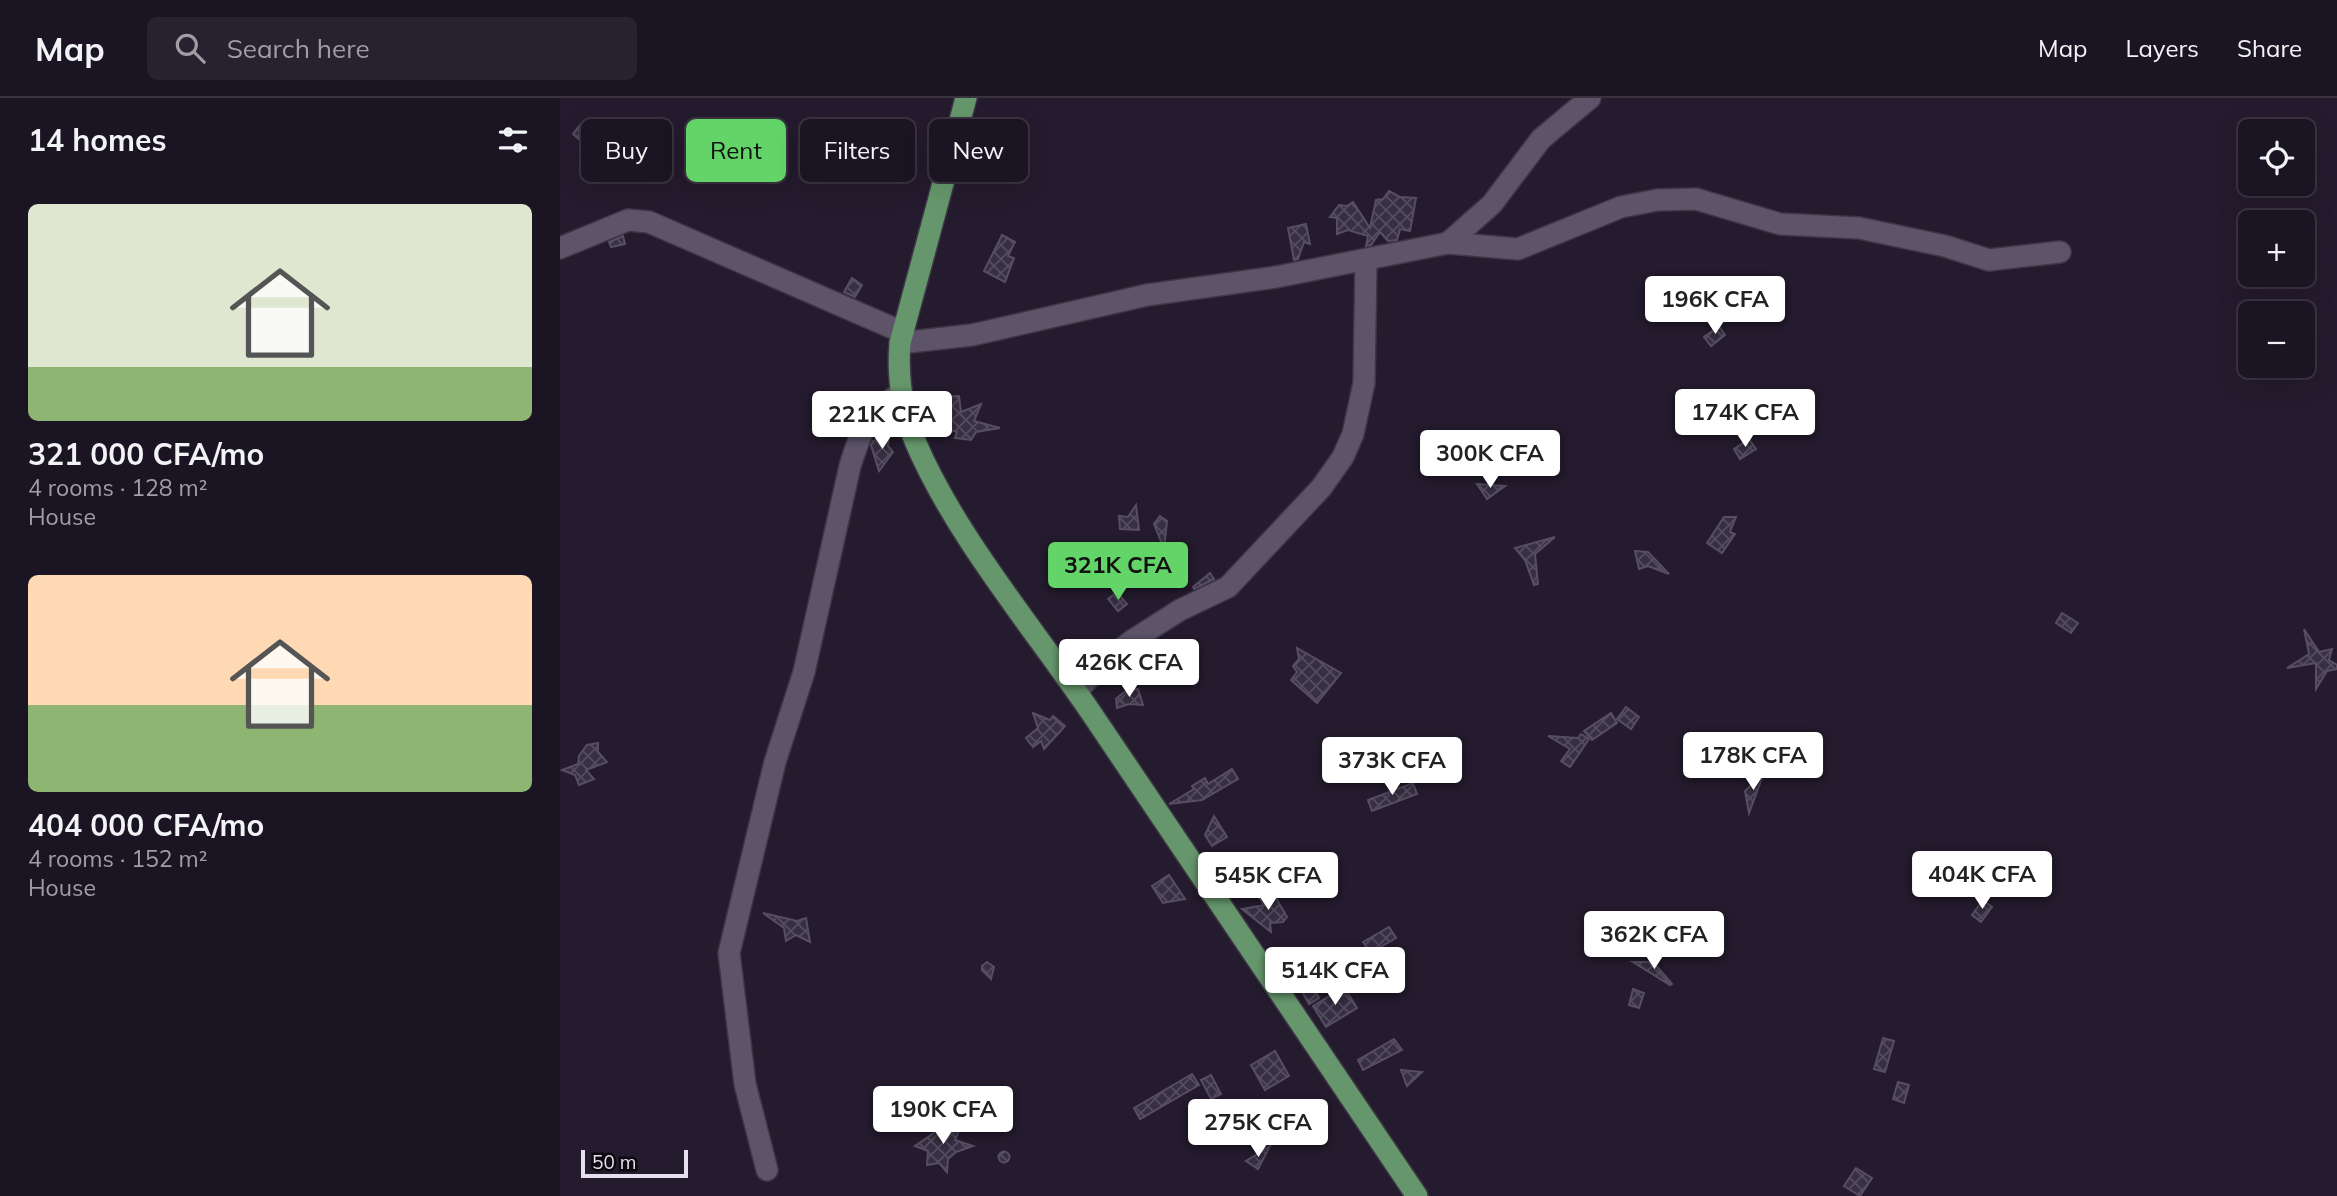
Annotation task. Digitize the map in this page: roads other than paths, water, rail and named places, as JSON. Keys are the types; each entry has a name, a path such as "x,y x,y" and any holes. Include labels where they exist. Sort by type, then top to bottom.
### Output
{"main road":[{"path":"965,98 901,338 898,365 901,393 915,440 947,499 992,571 1077,691 1417,1196"}],"street":[{"path":"1448,243 1492,204 1541,139 1590,98"},
{"path":"560,248 628,220 649,222 901,338 972,335 1147,295 1276,277 1448,243 1518,248 1621,207 1657,200 1689,198 1780,224 1860,228 1945,246 1989,260 2060,252"},
{"path":"1077,691 1105,661 1133,640 1180,610 1228,587 1321,488 1343,457 1353,433 1364,383 1366,260"},
{"path":"766,1170 746,1084 729,953 775,762 804,672 852,459 861,433 873,411 901,393"}]}
